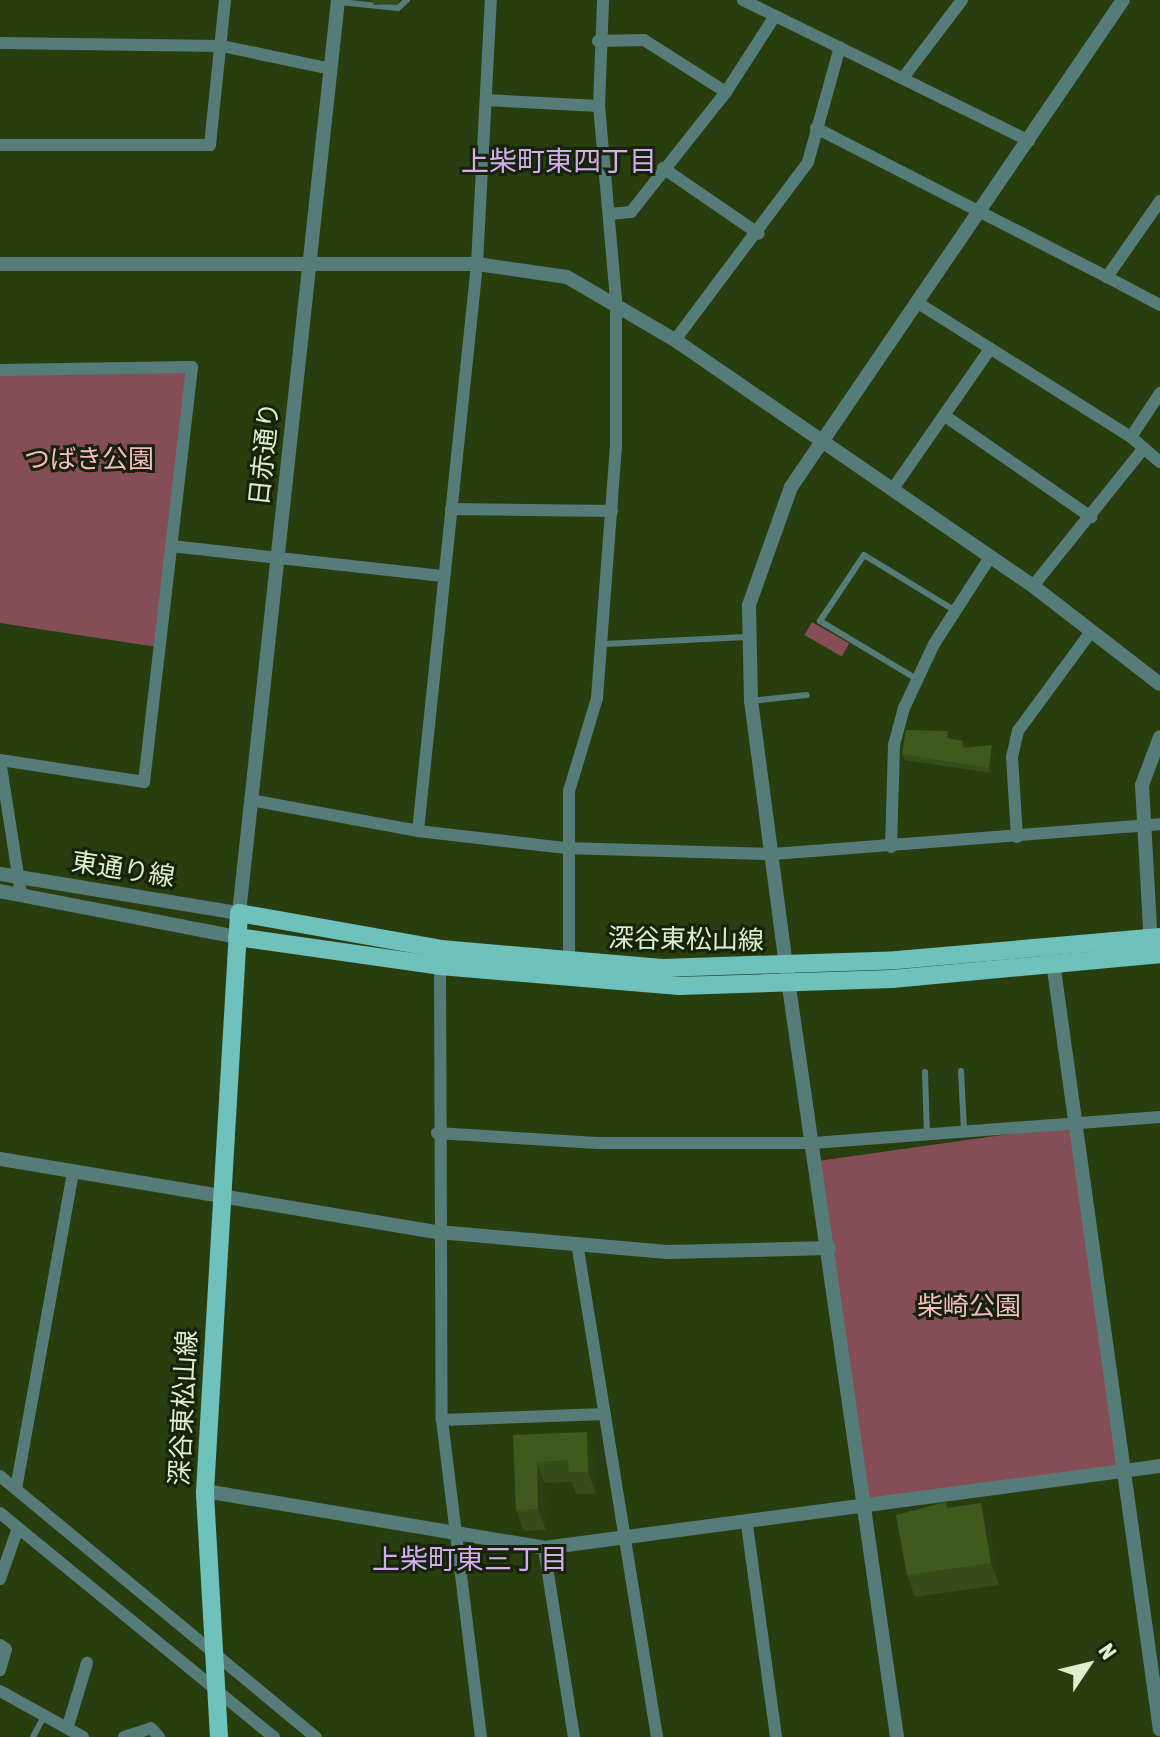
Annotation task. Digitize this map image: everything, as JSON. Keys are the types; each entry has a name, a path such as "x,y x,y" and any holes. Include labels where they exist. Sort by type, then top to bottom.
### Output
{"main road":[{"name":"深谷東松山線","path":"219,1737 205,1491 239,913 440,958"},
{"name":"深谷東松山線","path":"237,937 569,971 787,975 1156,946"}],"street":[{"path":"0,145 210,145 225,0"},
{"path":"418,831 442,576 477,264 491,0"},
{"path":"569,971 566,848 569,791 597,698 605,644 612,511 616,300 599,106 598,41 603,0"},
{"path":"743,0 771,9 840,47 906,74 1029,141"},
{"path":"906,74 962,0"},
{"path":"897,1737 867,1508 787,975 751,701 746,637 766,541 821,442 981,213 1123,0"},
{"name":"日赤通り","path":"239,913 338,1"},
{"path":"609,214 631,212 726,92 771,9"},
{"path":"598,41 644,40 726,92"},
{"path":"0,43 222,46 331,69"},
{"path":"675,340 759,234 808,162 840,47"},
{"path":"486,100 599,106"},
{"path":"816,128 1160,305"},
{"path":"663,168 759,234"},
{"path":"1107,277 1160,201"},
{"path":"0,264 477,264 544,270 616,300 1033,586 1160,684"},
{"path":"918,303 1131,437 1160,462"},
{"path":"892,490 990,349"},
{"path":"0,370 192,367 144,782 0,760 21,894"},
{"path":"1131,437 1160,393"},
{"path":"945,416 1091,517"},
{"path":"1033,586 1144,448"},
{"path":"451,509 612,511"},
{"path":"171,546 442,576"},
{"path":"891,847 894,745 915,678 954,610 990,557"},
{"path":"1017,837 1012,757 1018,731 1090,633"},
{"path":"1156,946 1142,825 1142,785 1160,737"},
{"path":"251,800 418,831 566,848 773,854 1160,824"},
{"name":"東通り線","path":"0,874 239,913"},
{"name":"東通り線","path":"0,891 237,937"},
{"path":"1052,955 1160,1730"},
{"path":"440,958 437,1133 442,1420 453,1536 481,1737"},
{"path":"437,1133 597,1143 813,1143 1160,1117"},
{"path":"0,1159 438,1232 726,1254 829,1248"},
{"path":"16,1489 73,1173"},
{"path":"577,1243 657,1737"},
{"path":"442,1420 605,1414"},
{"path":"205,1491 453,1536 544,1548 627,1543 1160,1466"},
{"path":"0,1476 316,1737"},
{"path":"0,1513 274,1737"},
{"path":"747,1525 776,1737"},
{"path":"0,1579 18,1528"},
{"path":"544,1548 574,1737"},
{"path":"0,1645 6,1649 0,1670"},
{"path":"68,1726 87,1663"},
{"path":"0,1691 83,1737"},
{"path":"124,1737 151,1728 159,1737"}],"lane":[{"path":"338,1 400,8 407,0"},
{"path":"915,678 820,621 864,555 954,610"},
{"path":"605,644 746,637"},
{"path":"751,701 807,695"},
{"path":"961,1071 964,1132"},
{"path":"925,1072 927,1135"},
{"path":"33,1737 45,1715"}],"green space":[{"name":"つばき公園","path":"189,370 157,647 0,623 0,373"},
{"path":"812,622 849,644 842,656 804,635"},
{"name":"柴崎公園","path":"1074,1125 1123,1472 863,1508 815,1161"}],"building":[{"path":"906,730 948,731 947,738 963,741 962,748 992,745 989,768 902,754"},
{"path":"587,1432 588,1472 569,1472 568,1460 537,1462 538,1509 516,1510 513,1435"},
{"path":"946,1502 947,1508 981,1503 991,1563 907,1575 896,1515"}],"district":[{"name":"上柴町東四丁目","path":"559,161"},
{"name":"上柴町東三丁目","path":"470,1559"}]}
